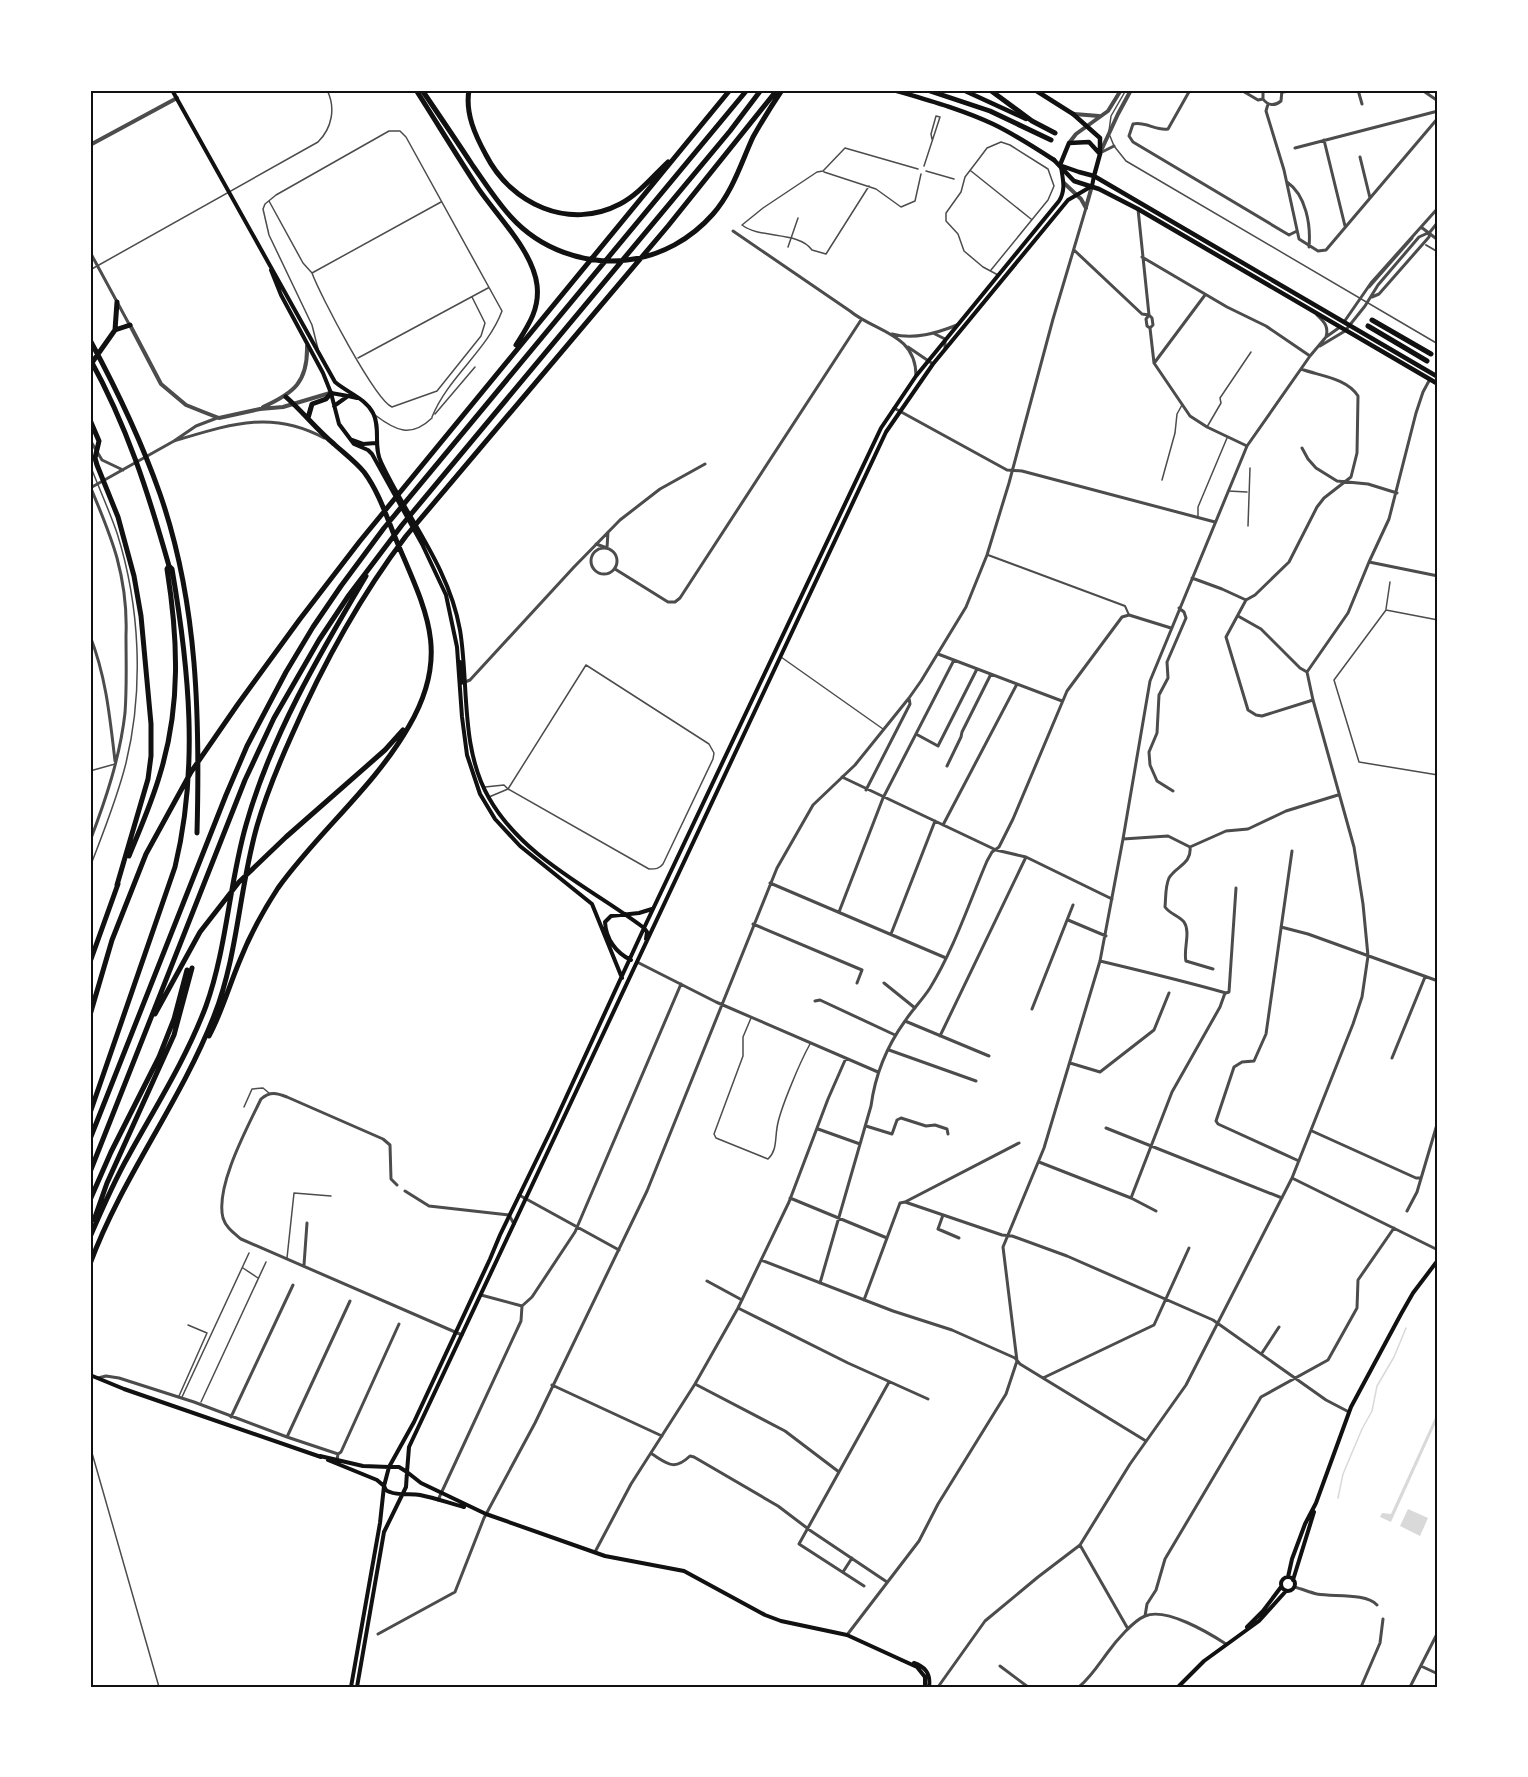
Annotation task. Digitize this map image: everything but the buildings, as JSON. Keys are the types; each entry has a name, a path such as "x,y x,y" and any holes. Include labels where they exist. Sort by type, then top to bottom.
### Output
{"highway":[{"path":"417,90 479,188 521,248 535,275 537,293 534,314 499,371"},
{"path":"422,90 511,218 530,235 573,256 603,261 624,261 654,254 671,247 700,228 721,204 732,186 761,122 782,90"},
{"path":"469,90 468,104 472,124 495,171 508,187 524,199 558,213 590,213 609,209 623,202 646,184 691,139"},
{"path":"90,1015 126,901 151,845 178,794 209,746 335,572 730,90"},
{"path":"90,1139 235,774 266,709 313,627 384,528 747,90"},
{"path":"90,1172 229,818 274,718 329,624 381,552 730,131 761,90"},
{"path":"188,1074 214,1017 225,983 251,852 266,799 298,720 348,622 406,536 668,226 777,90"},
{"path":"927,90 990,111 1052,140"},
{"path":"990,90 1032,121 1054,133"},
{"path":"115,330 117,302"},
{"path":"1372,320 1431,354"},
{"path":"90,366 115,330 130,325"},
{"path":"1368,326 1427,361"},
{"path":"90,340 135,430 160,495 183,582 195,664 198,714 199,831"},
{"path":"90,359 135,454 169,566 172,569 182,625 188,682 189,759 184,824 169,889 90,1113"},
{"path":"308,418 312,404 326,399 331,393"},
{"path":"90,1264 117,1203 217,1020 246,944 269,903 303,856 378,770 407,730 420,704 430,675 432,644 424,604 376,491 348,455 333,444 286,396"},
{"path":"90,420 99,441 95,461 118,517 134,576 141,616 151,724 148,779 117,885"},
{"path":"90,1235 119,1174 183,1058 206,1005 221,955 242,839 265,771 317,660 381,552"},
{"path":"90,962 117,885 156,787 170,732 175,695 176,652 167,569 169,566"},
{"path":"143,1037 190,948 225,897 254,866 385,750 401,733 420,704"},
{"path":"90,1200 115,1144 159,1057 189,969 174,1035 107,1183 90,1235"}],"main road":[{"path":"172,90 335,382 362,399 374,414 380,460 446,595 454,630 471,743 483,788 512,830 537,854 644,928 647,932 645,943"},
{"path":"894,90 968,113 991,123 1054,160 1069,178 1092,186 1138,209 1438,384"},
{"path":"963,90 1032,121"},
{"path":"1035,90 1088,125 1100,138 1101,153 1092,186"},
{"path":"357,1687 384,1532 407,1483 411,1440 860,485 886,432 945,339 1063,195 1064,183 1060,165 1069,143 1089,142 1101,153"},
{"path":"1060,165 1094,176 1438,377"},
{"path":"351,1687 389,1467 414,1422 509,1215 880,431 893,407 916,376 944,351 1068,200 1092,186"},
{"path":"271,266 277,287 323,373 339,424 354,444 372,454 422,536 443,576 455,608 461,639 462,717 468,760 487,807 520,846 588,899 596,910 622,978"},
{"path":"331,393 335,382"},
{"path":"331,393 362,399"},
{"path":"333,404 348,396"},
{"path":"326,399 333,404"},
{"path":"349,438 363,444 376,443"},
{"path":"468,760 477,782 483,788"},
{"path":"487,807 488,797"},
{"path":"636,962 618,953 605,926 606,919 653,909"},
{"path":"604,932 609,937 609,946"},
{"path":"1178,1687 1193,1670 1259,1621 1286,1591 1294,1587 1291,1579 1349,1412 1413,1293 1438,1260"},
{"path":"90,1376 320,1456 377,1480 389,1492 422,1495 470,1508 594,1553 688,1572 765,1615 789,1623 847,1635 907,1661 921,1671 927,1687"},
{"path":"320,1456 363,1466 399,1467 421,1483 470,1508"},
{"path":"1239,1635 1263,1611 1281,1587 1281,1581 1291,1579"},
{"path":"1281,1587 1286,1591"}],"street":[{"path":"1069,143 1076,134 1111,108 1121,90"},
{"path":"1101,153 1131,90"},
{"path":"1190,90 1168,129 1160,130 1138,123 1133,124 1129,136 1133,142 1289,235 1297,231"},
{"path":"1241,90 1258,100 1263,99 1273,105 1281,101 1283,91 1296,90"},
{"path":"1263,90 1263,99"},
{"path":"1358,90 1362,104"},
{"path":"1422,90 1438,101"},
{"path":"90,145 177,98"},
{"path":"1269,104 1266,111 1287,182 1299,239 1318,251 1326,250 1438,118"},
{"path":"1295,147 1438,111"},
{"path":"1073,114 1100,116"},
{"path":"1324,140 1346,227"},
{"path":"1101,153 1114,146"},
{"path":"1360,157 1370,198"},
{"path":"1287,182 1302,199 1311,234 1310,247"},
{"path":"1064,183 1086,208"},
{"path":"378,1634 455,1592 486,1514 535,1423 647,1191 770,883 813,805 855,765 909,698 938,654 973,592 987,555 1012,470 1092,186"},
{"path":"1318,347 1346,331 1347,324 1369,287 1438,208"},
{"path":"1138,209 1149,315 1146,319 1147,326 1150,328 1154,363 1190,416 1207,427 1247,446"},
{"path":"1371,298 1379,294 1429,237 1438,222"},
{"path":"1421,227 1438,240"},
{"path":"733,231 861,320 872,323 889,333 911,351 916,376"},
{"path":"1418,231 1422,235"},
{"path":"847,1635 919,1541 945,1492 1006,1394 1017,1361 1002,1252 1039,1162 1100,961 1124,839 1150,681 1227,491 1247,446 1310,356 1326,337 1347,324 1368,302 1378,285 1422,235 1430,232"},
{"path":"1426,245 1438,252"},
{"path":"1074,250 1142,314 1149,315"},
{"path":"90,252 161,384 186,405 219,418"},
{"path":"1142,257 1205,295 1266,326 1310,356"},
{"path":"1154,363 1205,295"},
{"path":"1311,310 1326,324 1328,330 1326,337"},
{"path":"615,569 668,602 675,602 680,598 861,320"},
{"path":"924,335 957,325"},
{"path":"889,333 909,337 938,334 945,339 944,351"},
{"path":"899,341 931,362"},
{"path":"260,409 286,396 302,378 307,362 308,346"},
{"path":"1300,369 1346,383 1353,388 1358,396 1358,453 1351,477 1324,498 1317,507 1289,562 1255,595 1246,600 1226,637 1248,710 1262,716 1313,700"},
{"path":"938,1687 985,1621 1080,1545 1146,1441 1186,1385 1292,1178 1353,1024 1362,997 1368,956 1356,856 1307,672 1348,613 1389,519 1416,413 1430,380"},
{"path":"90,841 108,794 122,735 126,692 127,628 125,599 110,534 90,487 172,442 196,426 219,418 294,404 331,393"},
{"path":"893,407 1007,470 1022,471 1215,522"},
{"path":"172,442 237,423 258,421 279,422 305,429 333,444"},
{"path":"91,442 102,460 123,470"},
{"path":"1302,448 1316,468 1338,481 1368,484 1397,493"},
{"path":"462,684 584,556 632,510 660,489 705,464"},
{"path":"608,532 608,548"},
{"path":"584,556 601,574 615,569 617,556 608,548 596,544"},
{"path":"591,563 595,551 608,548"},
{"path":"988,555 1125,606 1129,615"},
{"path":"1369,562 1438,576"},
{"path":"1191,578 1246,600"},
{"path":"1173,791 1157,781 1150,765 1149,752 1156,733 1160,695 1168,678 1167,662 1186,618 1184,612 1179,608"},
{"path":"820,1283 866,1126 878,1072 895,1035 930,988 946,958 987,861 999,847 1013,819 1062,701 1077,675 1122,617 1129,615 1171,628"},
{"path":"1238,616 1261,629 1300,668 1307,672"},
{"path":"90,636 104,681 116,764"},
{"path":"938,654 1062,701"},
{"path":"839,912 883,798 954,660"},
{"path":"916,734 938,746 976,669"},
{"path":"947,766 991,674"},
{"path":"943,825 1017,684"},
{"path":"866,789 910,704 909,698"},
{"path":"841,778 996,850 1026,857 1113,899"},
{"path":"1124,839 1168,836 1190,847 1227,831 1248,829 1286,811 1338,795"},
{"path":"891,934 935,821"},
{"path":"1190,847 1191,854 1185,864 1168,880 1165,907 1184,921 1186,961 1213,969"},
{"path":"1292,851 1266,1034 1254,1062 1237,1064 1234,1067 1216,1121 1218,1124 1299,1161"},
{"path":"940,1036 1026,857"},
{"path":"770,883 946,958"},
{"path":"1131,1198 1172,1092 1228,992 1236,888"},
{"path":"1032,1010 1073,905"},
{"path":"1068,920 1106,936"},
{"path":"753,924 862,970 857,982"},
{"path":"1281,927 1302,932 1438,981"},
{"path":"1100,961 1226,993"},
{"path":"636,962 722,1005 878,1072"},
{"path":"1392,1058 1425,977"},
{"path":"884,983 915,1008"},
{"path":"438,1500 521,1321 522,1306 532,1297 577,1227 681,984"},
{"path":"1070,1063 1100,1072 1155,1030 1170,993"},
{"path":"815,1001 820,1000 895,1035"},
{"path":"905,1021 989,1056"},
{"path":"889,1050 976,1081"},
{"path":"594,1553 631,1484 695,1384 738,1308 790,1198 846,1058"},
{"path":"397,1185 391,1179 390,1145 383,1139 287,1097 268,1094 261,1099 229,1168 225,1182 223,1217 231,1231 241,1239 462,1335"},
{"path":"866,1126 892,1134 897,1120 901,1118 926,1126 935,1125 948,1129 948,1134"},
{"path":"1407,1211 1417,1192 1438,1121"},
{"path":"1106,1128 1282,1198"},
{"path":"818,1129 860,1144"},
{"path":"1312,1131 1420,1178"},
{"path":"864,1300 900,1203 1019,1143"},
{"path":"1039,1162 1131,1198 1156,1211"},
{"path":"1292,1178 1438,1250"},
{"path":"405,1191 433,1207 509,1215 514,1224"},
{"path":"519,1195 619,1250"},
{"path":"790,1198 887,1238"},
{"path":"905,1202 1067,1256 1218,1323 1326,1400 1349,1412"},
{"path":"943,1215 938,1230 959,1238"},
{"path":"304,1265 307,1223"},
{"path":"1145,1616 1147,1604 1156,1590 1165,1559 1261,1397 1329,1358 1357,1308 1358,1280 1394,1228"},
{"path":"1043,1378 1154,1325 1188,1248"},
{"path":"761,1260 864,1300 952,1330 1017,1361 1146,1441"},
{"path":"707,1281 742,1300"},
{"path":"231,1417 293,1285"},
{"path":"481,1295 522,1306"},
{"path":"287,1437 350,1301"},
{"path":"738,1308 848,1363 928,1399"},
{"path":"337,1460 399,1324"},
{"path":"1262,1353 1279,1327"},
{"path":"96,1379 106,1376 119,1378 200,1404 338,1454"},
{"path":"864,1586 799,1544 890,1382"},
{"path":"695,1384 785,1431 839,1472"},
{"path":"552,1385 662,1436"},
{"path":"652,1454 672,1466 682,1464 690,1456 694,1457 778,1506 887,1582"},
{"path":"1080,1545 1128,1629"},
{"path":"843,1572 852,1558"},
{"path":"1294,1587 1314,1593 1364,1598 1377,1605"},
{"path":"1079,1687 1088,1680 1109,1650 1128,1629 1145,1616 1169,1617 1187,1622 1226,1644"},
{"path":"1361,1687 1380,1642 1383,1619"},
{"path":"1410,1687 1438,1632"},
{"path":"999,1666 1028,1687"},
{"path":"1420,1666 1438,1674"}],"lane":[{"path":"90,270 312,146 323,137 329,128 332,109 327,90"},
{"path":"1126,90 1110,119 1109,134 1114,146 1126,161 1438,344"},
{"path":"924,166 940,117 936,116 931,134 932,139"},
{"path":"319,352 312,325 269,235 263,209 269,200 309,176 389,131 396,130 405,135 502,311 497,324 440,398 432,417"},
{"path":"991,270 1052,194 1054,186 1048,170 1010,145 1001,142 987,148 965,177 961,192 946,213 946,221 958,234 964,251 998,276"},
{"path":"869,186 826,254 812,250 808,245 791,239 771,234 764,235 742,225 817,172 823,171 845,148 918,169"},
{"path":"970,170 1031,220"},
{"path":"823,171 876,189 899,206 912,204 915,201 921,174"},
{"path":"927,171 954,179"},
{"path":"269,200 303,263 312,273 320,293 371,384 388,405 397,406 437,391 481,336 485,323 472,297"},
{"path":"312,273 441,202"},
{"path":"788,247 798,218"},
{"path":"357,358 489,288"},
{"path":"1207,427 1221,403 1220,398 1251,352"},
{"path":"374,414 391,426 405,430 423,425 475,367"},
{"path":"1162,480 1175,433 1177,414 1183,405"},
{"path":"1198,518 1197,507 1228,437"},
{"path":"90,465 117,534 130,585 135,621 137,671 133,725 126,762 115,802 90,867"},
{"path":"1248,526 1250,468"},
{"path":"1227,491 1248,493"},
{"path":"1390,582 1386,610 1334,680 1359,762 1438,775"},
{"path":"1386,610 1438,620"},
{"path":"780,656 884,729"},
{"path":"483,788 499,785 508,789 650,869 659,868 689,812 713,759 713,749 710,744 586,665 508,789 488,797"},
{"path":"90,771 116,764"},
{"path":"752,1017 743,1037 743,1056 718,1120 714,1134 716,1138 768,1159 771,1156 775,1148 777,1125 811,1042"},
{"path":"244,1107 252,1089 263,1088 268,1094"},
{"path":"287,1258 294,1193 331,1196"},
{"path":"180,1398 249,1253"},
{"path":"200,1404 266,1262"},
{"path":"243,1268 259,1279"},
{"path":"180,1398 207,1333 188,1325"},
{"path":"90,1446 159,1687"}],"shaded area":[{"path":"1438,1411 1438,1418 1391,1522 1380,1517 1382,1513 1391,1514"},
{"path":"1408,1509 1428,1518 1420,1536 1400,1526"}],"waterway":[{"path":"1338,1498 1343,1474 1372,1411 1377,1386 1394,1357 1406,1328"}]}
